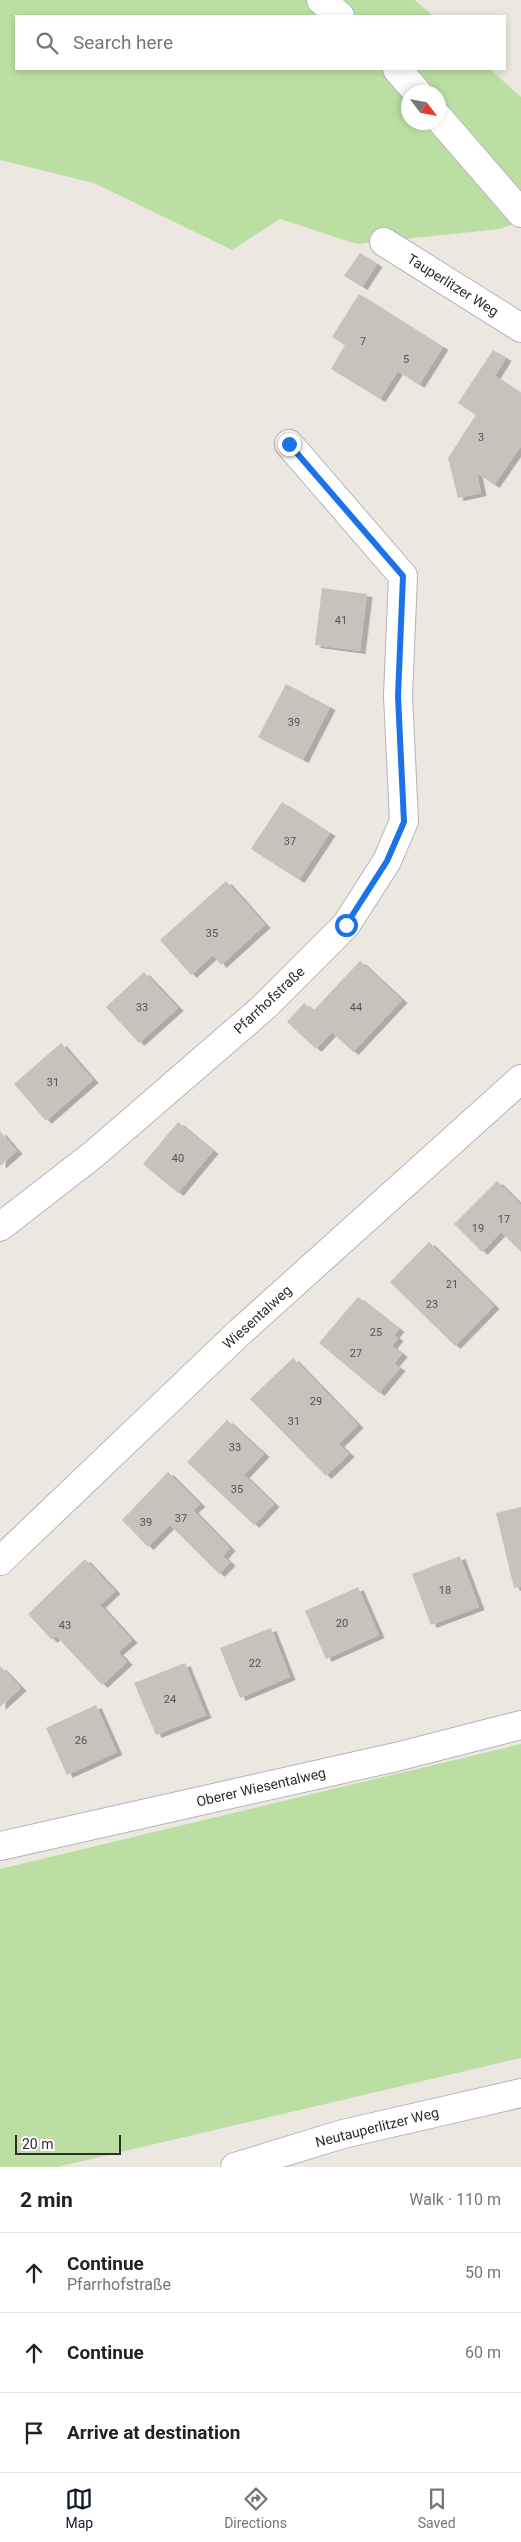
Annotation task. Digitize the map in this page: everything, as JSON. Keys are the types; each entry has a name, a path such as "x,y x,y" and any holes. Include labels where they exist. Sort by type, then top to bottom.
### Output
{"street":[{"path":"321,0 339,15"},
{"path":"398,70 411,85"},
{"path":"446,126 521,213"},
{"name":"Tauperlitzer Weg","path":"384,242 521,328"},
{"name":"Pfarrhofstraße","path":"0,1227 94,1154 264,1007 346,925 387,861 404,822 398,696 403,576 289,444"},
{"name":"Wiesentalweg","path":"0,1561 241,1331 521,1079"},
{"name":"Oberer Wiesentalweg","path":"0,1846 396,1757 521,1725"},
{"name":"Neutauperlitzer Weg","path":"235,2167 343,2134 521,2093"}],"green space":[{"path":"0,0 415,0 432,15 15,15 15,70 491,70 521,97 521,222 499,229 357,244 280,219 232,250 94,183 0,160"},
{"path":"521,1744 521,2058 57,2167 0,2167 0,1869"}],"building":[{"path":"360,253 377,264 362,287 344,276"},
{"path":"359,294 443,347 419,385 398,371 380,399 331,369 345,345 332,337"},
{"path":"493,350 506,358 495,376 521,393 521,446 494,485 477,473 481,493 458,498 448,458 476,415 458,403"},
{"path":"322,588 367,594 360,651 315,645"},
{"path":"286,684 330,707 303,760 258,737"},
{"path":"282,802 330,833 299,880 251,849"},
{"path":"226,881 265,925 221,965 213,955 191,975 160,940"},
{"path":"360,961 402,1000 353,1052 332,1032 316,1049 287,1022 304,1003 313,1011"},
{"path":"144,972 178,1008 139,1043 106,1007"},
{"path":"61,1043 93,1080 46,1121 14,1084"},
{"path":"178,1122 213,1151 178,1193 143,1164"},
{"path":"0,1131 17,1151 0,1166"},
{"path":"497,1181 521,1205 521,1252 501,1232 482,1252 454,1224"},
{"path":"429,1242 494,1306 455,1346 390,1282"},
{"path":"358,1297 399,1329 394,1335 398,1338 392,1346 402,1354 394,1364 400,1368 379,1393 319,1343"},
{"path":"293,1358 358,1425 339,1444 349,1454 326,1476 250,1399"},
{"path":"227,1420 264,1454 244,1475 274,1504 254,1525 187,1462"},
{"path":"168,1472 200,1504 193,1510 230,1548 223,1556 230,1563 219,1574 170,1525 148,1547 122,1520"},
{"path":"521,1507 521,1586 514,1588 496,1513"},
{"path":"460,1556 479,1607 431,1625 412,1574"},
{"path":"85,1559 115,1591 100,1605 132,1640 118,1652 127,1662 102,1685 56,1636 52,1640 28,1614"},
{"path":"358,1587 379,1635 326,1659 305,1611"},
{"path":"271,1628 290,1677 240,1698 220,1648"},
{"path":"185,1663 206,1715 156,1735 134,1683"},
{"path":"0,1666 21,1688 0,1707"},
{"path":"96,1705 117,1752 67,1775 46,1728"}],"route":[{"path":"289,444 403,576 398,696 404,822 387,861 346,925"}]}
